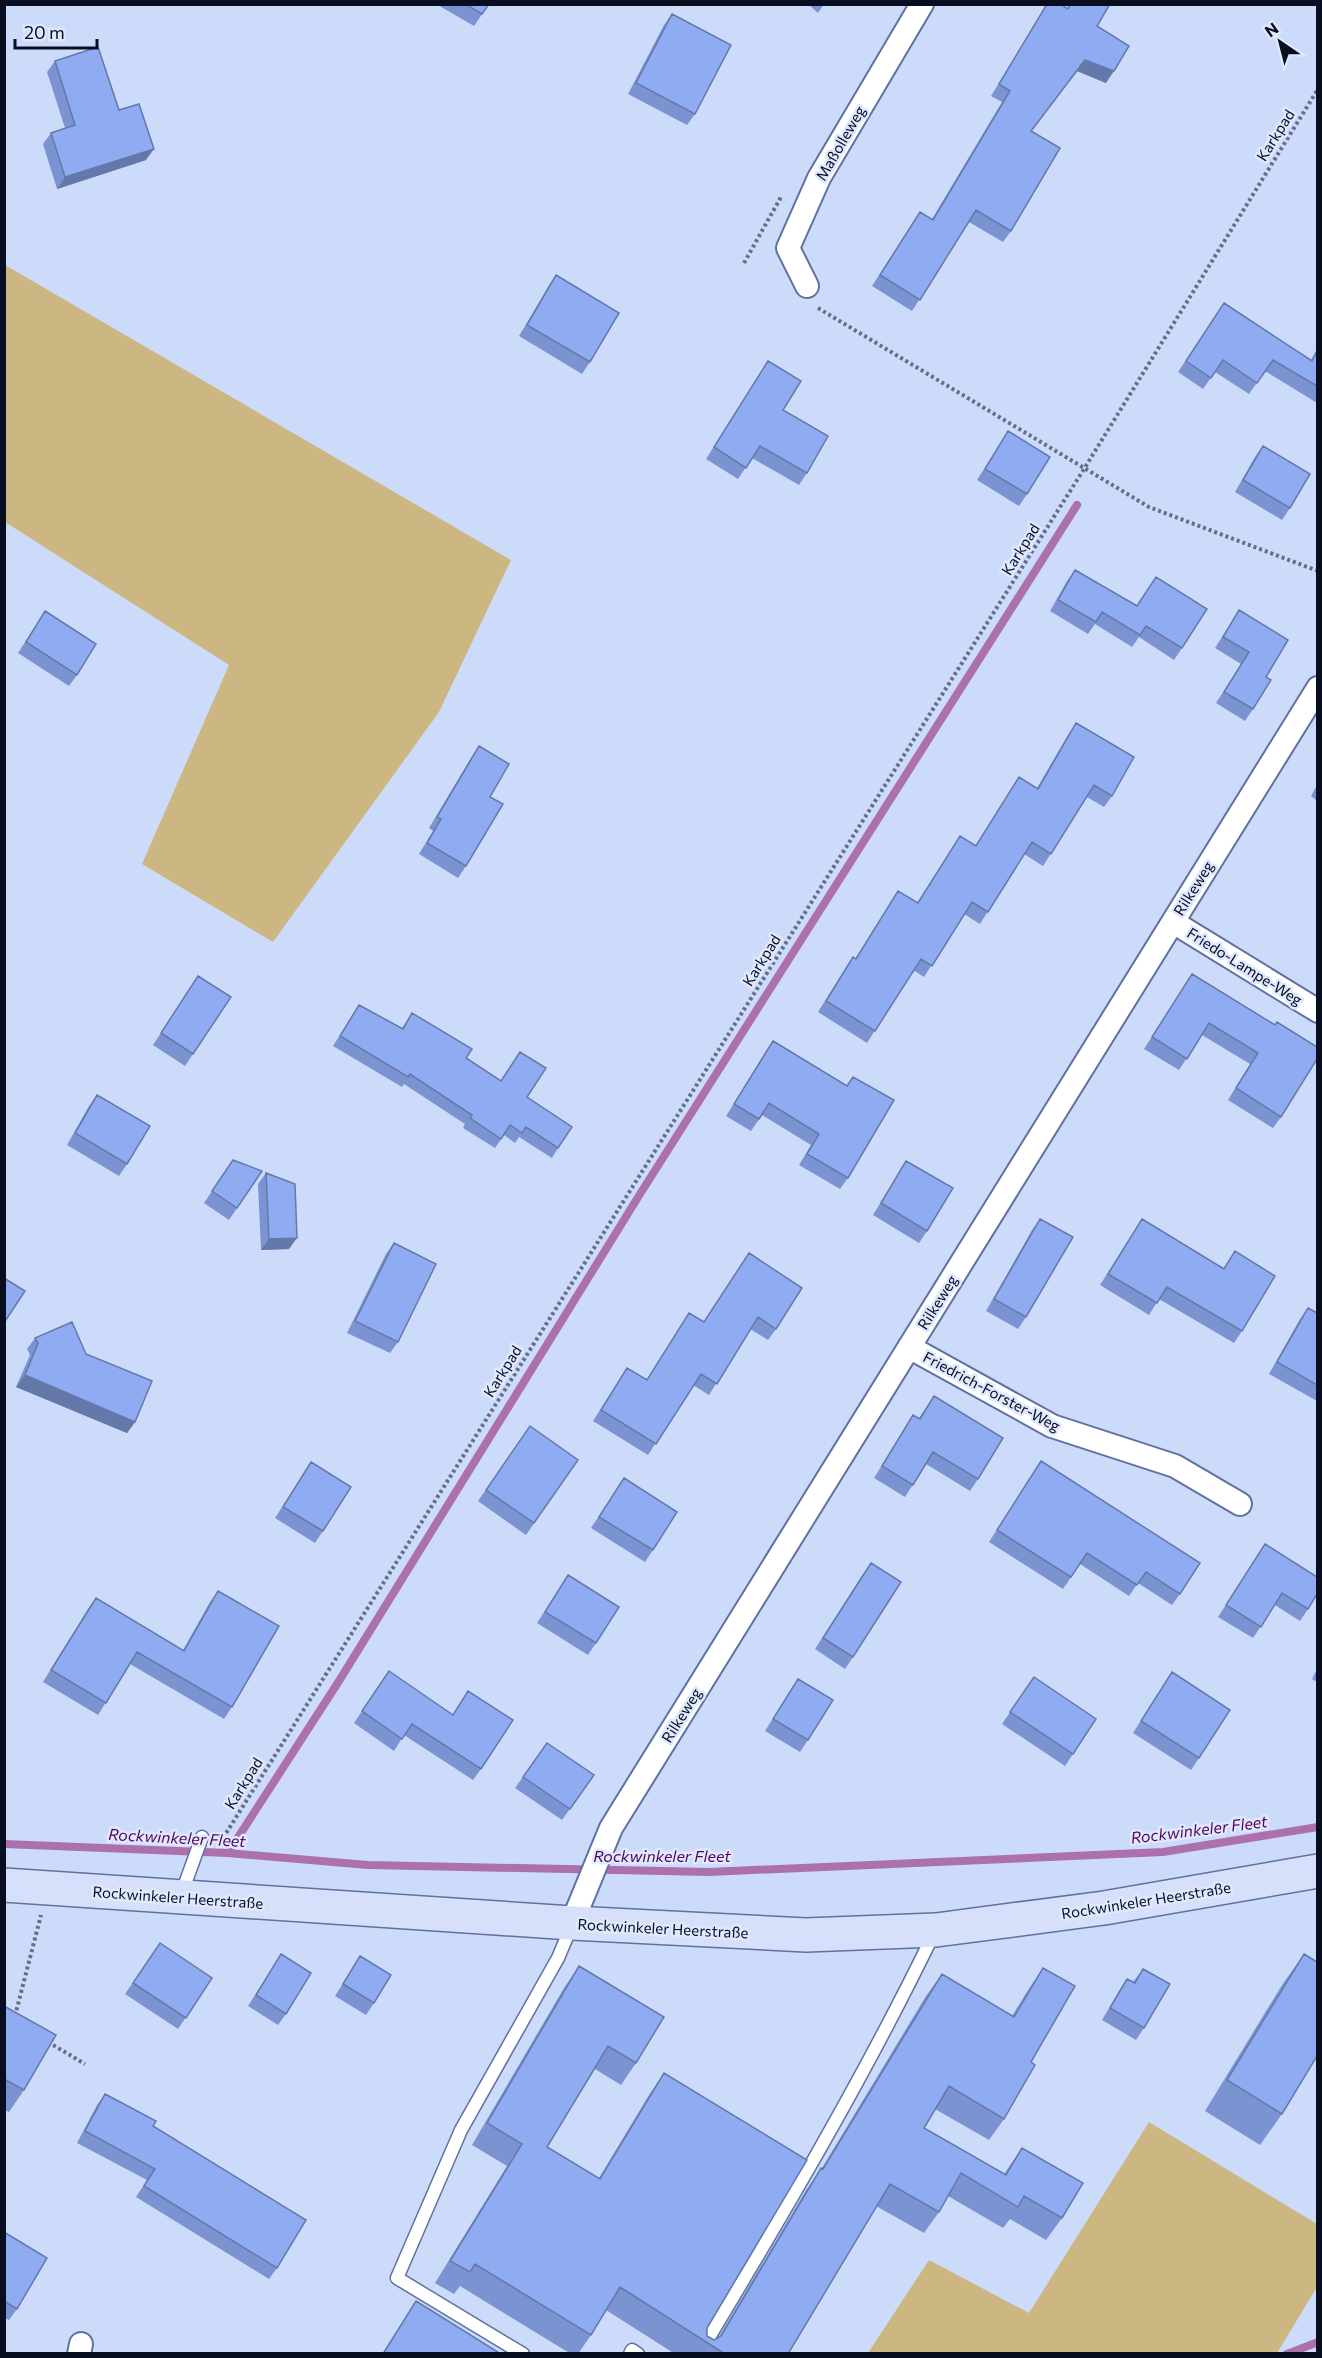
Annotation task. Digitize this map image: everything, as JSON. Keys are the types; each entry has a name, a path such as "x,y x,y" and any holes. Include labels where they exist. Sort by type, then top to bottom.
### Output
{"main road":[{"name":"Rockwinkeler Heerstraße","path":"4,1885 572,1923 806,1935 936,1930 1104,1908 1317,1871"}],"street":[{"name":"Maßolleweg","path":"807,286 788,248 819,178 922,4"},
{"name":"Rilkeweg","path":"572,1923 611,1828 1317,688"},
{"name":"Friedo-Lampe-Weg","path":"1173,922 1317,1011"},
{"name":"Friedrich-Forster-Weg","path":"909,1347 1052,1426 1175,1466 1240,1504"}],"lane":[{"path":"180,1898 202,1837"},
{"path":"523,2354 397,2278 461,2130 558,1958 572,1923"},
{"path":"699,2354 797,2192 906,1991 936,1930"},
{"path":"630,2354 632,2350 638,2354"}],"path":[{"name":"Karkpad","path":"221,1841 1084,469 1317,89"},
{"path":"807,286 813,306 1149,507 1317,570"},
{"path":"14,2022 48,1888"},
{"path":"44,2040 85,2064"}],"shaded area":[{"path":"5,265 511,560 439,712 273,942 142,864 229,665 5,522"},
{"path":"1149,2122 1317,2224 1317,2287 1277,2353 868,2353 929,2260 1029,2313"}],"building":[{"path":"465,4 489,4 482,14"},
{"path":"1047,4 1060,4 1068,9 1070,4 1110,4 1097,26 1129,46 1114,71 1085,60 1031,131 1060,148 1011,231 976,210 920,300 880,275 920,212 933,220 1010,91 999,84"},
{"path":"672,14 731,45 695,114 636,83"},
{"path":"98,47 119,110 139,104 154,149 65,177 51,133 75,125 55,61"},
{"path":"556,275 619,313 590,362 527,325"},
{"path":"1224,303 1312,361 1317,351 1317,386 1273,360 1257,383 1223,360 1211,378 1186,361"},
{"path":"768,361 801,381 783,410 828,436 807,473 760,446 746,468 714,447"},
{"path":"1008,431 1050,457 1027,494 985,469"},
{"path":"1263,446 1310,474 1290,508 1243,480"},
{"path":"1075,570 1137,606 1156,577 1207,609 1182,648 1146,626 1140,635 1102,612 1096,622 1058,600"},
{"path":"1239,610 1288,640 1266,677 1271,680 1253,709 1224,692 1249,652 1223,637"},
{"path":"45,611 96,644 77,675 26,642"},
{"path":"1076,723 1134,757 1112,796 1094,785 1051,854 1032,842 988,912 972,902 932,966 921,959 875,1031 826,1001 853,957 856,959 898,891 918,903 960,836 976,846 1019,777 1038,789"},
{"path":"479,746 509,764 490,797 503,804 466,866 427,843 441,819 437,817"},
{"path":"1192,974 1275,1025 1277,1022 1317,1047 1317,1059 1281,1117 1236,1088 1258,1053 1209,1023 1187,1059 1152,1037"},
{"path":"198,976 231,997 193,1054 161,1033"},
{"path":"359,1005 403,1029 412,1013 472,1049 466,1058 501,1081 520,1052 546,1068 527,1097 572,1127 558,1148 526,1127 522,1133 510,1125 501,1139 470,1118 472,1115 410,1074 408,1077 340,1036"},
{"path":"773,1041 847,1086 853,1077 894,1100 848,1178 807,1154 819,1134 769,1103 759,1119 734,1104"},
{"path":"97,1095 150,1126 127,1164 75,1133"},
{"path":"233,1160 262,1171 237,1208 212,1191"},
{"path":"906,1161 953,1188 927,1231 881,1203"},
{"path":"266,1173 295,1184 297,1238 269,1239"},
{"path":"1040,1219 1073,1237 1026,1317 994,1299"},
{"path":"1142,1219 1224,1269 1235,1251 1275,1276 1242,1331 1167,1287 1157,1303 1108,1274"},
{"path":"394,1243 436,1264 398,1342 355,1321"},
{"path":"749,1253 802,1288 776,1329 758,1317 717,1384 701,1374 656,1444 601,1410 627,1368 647,1380 689,1313 704,1322"},
{"path":"4,1278 25,1291 4,1323"},
{"path":"1308,1308 1317,1313 1317,1385 1277,1362"},
{"path":"72,1322 86,1354 152,1381 135,1422 25,1375 38,1343 35,1338"},
{"path":"934,1396 1003,1438 978,1479 933,1452 913,1485 882,1466 913,1415 920,1419"},
{"path":"530,1426 578,1460 534,1523 486,1490"},
{"path":"1041,1461 1200,1563 1180,1594 1146,1572 1137,1585 1087,1553 1071,1577 997,1530"},
{"path":"311,1462 351,1487 323,1531 283,1507"},
{"path":"624,1478 677,1512 653,1550 599,1517"},
{"path":"1265,1544 1317,1577 1317,1594 1308,1609 1282,1593 1261,1627 1226,1605"},
{"path":"871,1563 901,1582 853,1657 823,1638"},
{"path":"568,1575 619,1607 596,1643 545,1612"},
{"path":"218,1591 279,1626 232,1707 137,1652 106,1703 51,1670 96,1598 184,1651"},
{"path":"389,1671 453,1715 468,1691 513,1720 481,1769 412,1724 402,1739 362,1711"},
{"path":"1172,1672 1230,1710 1199,1758 1141,1721"},
{"path":"1034,1677 1096,1719 1073,1754 1010,1712"},
{"path":"798,1679 833,1700 808,1740 773,1719"},
{"path":"547,1743 594,1775 570,1809 523,1777"},
{"path":"160,1943 212,1978 186,2018 133,1983"},
{"path":"281,1954 311,1973 286,2014 256,1995"},
{"path":"1304,1954 1317,1962 1317,2056 1282,2114 1227,2080"},
{"path":"360,1956 391,1975 374,2003 343,1984"},
{"path":"579,1966 664,2017 636,2063 608,2046 547,2147 600,2179 664,2073 807,2160 707,2328 707,2336 714,2340 721,2336 821,2168 823,2169 942,1974 1014,2017 1043,1968 1075,1986 1031,2062 1035,2065 1004,2119 949,2086 924,2128 1006,2175 1022,2148 1083,2183 1062,2218 1024,2196 1018,2207 961,2173 939,2212 890,2184 788,2354 725,2354 620,2287 591,2335 475,2264 470,2272 450,2261 522,2144 487,2123"},
{"path":"1143,1969 1170,1984 1144,2028 1110,2008 1127,1979 1135,1983"},
{"path":"4,2006 56,2035 24,2090 4,2079"},
{"path":"105,2094 156,2121 153,2126 306,2220 277,2268 144,2186 155,2169 85,2131"},
{"path":"4,2232 47,2258 17,2309 4,2301"},
{"path":"416,2301 501,2354 383,2354"}],"waterway":[{"path":"228,1853 339,1681 640,1194 1077,505"},
{"name":"Rockwinkeler Fleet","path":"4,1844 228,1853 368,1865 709,1872 1163,1852 1318,1827"},
{"path":"1287,2354 1318,2342"}]}
